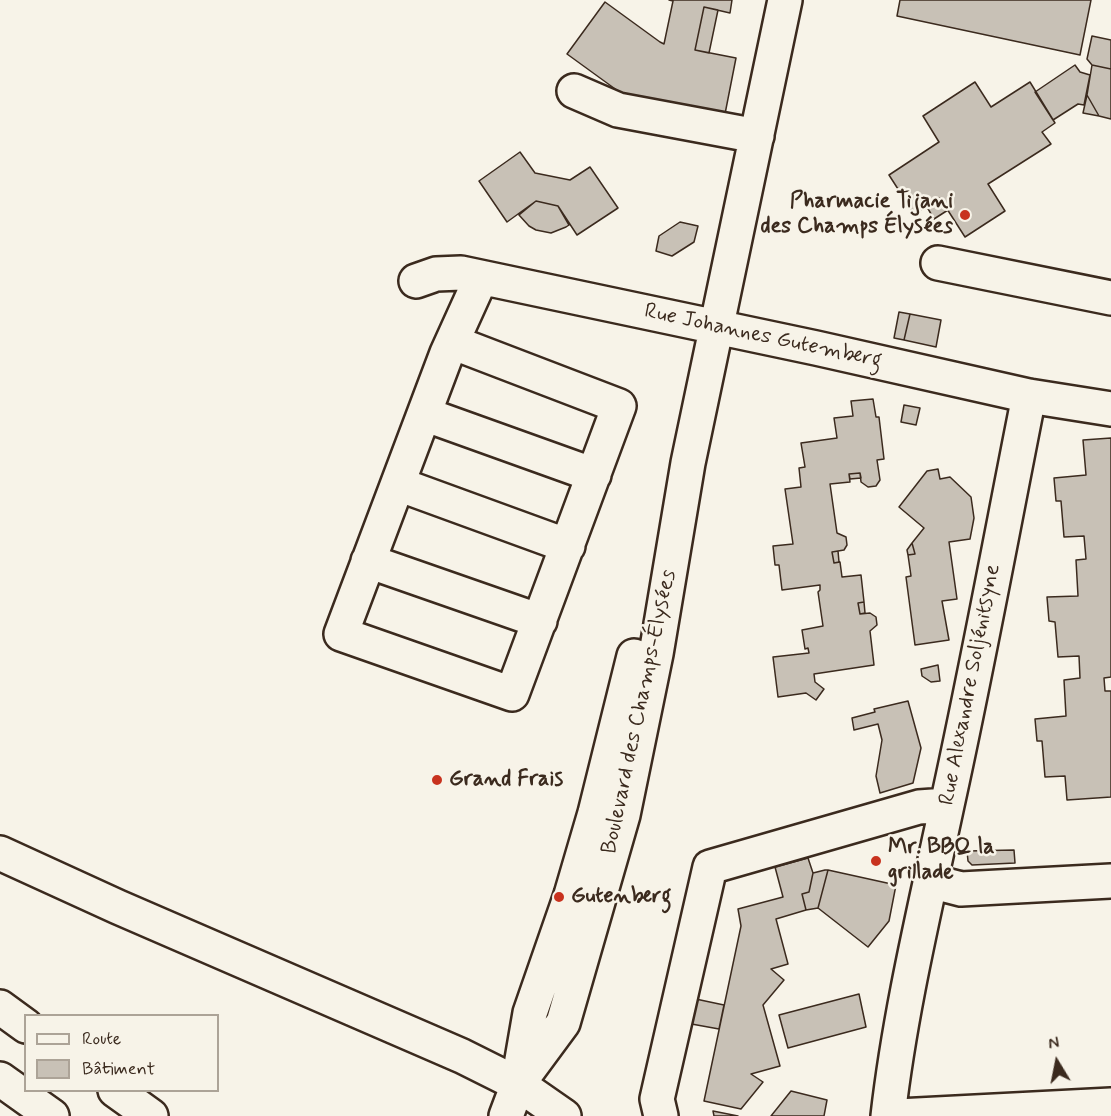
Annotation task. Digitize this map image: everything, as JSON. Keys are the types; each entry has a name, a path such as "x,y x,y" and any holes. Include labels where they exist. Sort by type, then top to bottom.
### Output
{"street":[{"name":"Boulevard des Champs-Élysées","path":"506,1116 518,1084 563,1023 623,815 656,654 688,464 785,0"},
{"path":"574,91 618,110 757,136"},
{"path":"938,263 1111,298"},
{"name":"Rue Johannes Gutemberg","path":"416,281 436,274 461,273 1029,396 1111,409"},
{"path":"452,342 619,406 512,694 341,634 452,342 481,278"},
{"name":"Rue Alexandre Soljénitsyne","path":"888,1116 893,1072 930,881 1029,396"},
{"path":"424,414 594,475"},
{"path":"398,484 567,546"},
{"path":"368,561 540,621"},
{"path":"661,1116 657,1099 710,867 919,807 947,805"},
{"path":"0,853 118,907 462,1056 518,1084 564,1116"},
{"path":"930,881 961,889 1111,881"},
{"path":"0,1007 24,1025"},
{"path":"0,1079 52,1116"},
{"path":"119,1092 151,1116"},
{"path":"898,1116 1111,1105"}],"building":[{"path":"669,0 732,0 730,13 704,7 695,50 736,58 724,119 629,99 567,54 605,2 664,44 673,1"},
{"path":"900,0 1091,0 1080,55 897,16"},
{"path":"704,7 718,10 709,53 695,50"},
{"path":"1092,36 1111,40 1111,69 1092,65 1087,59"},
{"path":"1075,65 1080,72 1090,75 1084,105 1078,104 1053,120 1035,92"},
{"path":"1092,65 1111,69 1111,119 1099,116 1087,95"},
{"path":"975,82 991,107 1030,82 1055,123 1042,132 1051,144 988,184 1005,211 965,237 940,198 914,214 889,175 939,142 923,116"},
{"path":"1087,95 1099,116 1083,113"},
{"path":"520,152 535,173 570,180 590,167 618,208 577,235 558,206 536,201 507,222 479,181"},
{"path":"940,198 948,210 934,219 927,207"},
{"path":"536,201 558,206 569,225 551,233 529,226 519,215"},
{"path":"680,222 698,226 694,242 672,256 656,251 659,236"},
{"path":"899,312 910,314 904,340 894,338"},
{"path":"910,314 941,320 936,347 904,340"},
{"path":"873,399 876,417 879,417 884,459 877,460 880,480 876,486 868,487 861,482 860,473 849,474 850,482 830,484 837,533 846,537 847,545 844,550 832,552 834,563 840,562 842,577 861,575 864,602 858,603 860,614 870,613 876,617 877,625 870,631 874,665 814,674 815,682 824,689 816,700 806,693 778,697 773,657 809,653 808,648 805,649 802,630 823,626 818,592 820,585 782,590 779,565 775,565 773,546 793,544 785,489 801,487 799,468 805,467 801,443 837,438 834,418 853,416 851,401"},
{"path":"904,405 920,408 916,425 901,422"},
{"path":"1111,438 1111,677 1104,678 1105,691 1111,691 1111,797 1067,800 1065,776 1045,777 1042,741 1037,741 1035,719 1066,716 1064,680 1080,678 1079,656 1058,657 1055,622 1049,621 1047,597 1078,596 1076,560 1086,559 1084,536 1064,537 1061,501 1056,501 1054,478 1086,475 1083,440"},
{"path":"938,469 940,479 950,477 971,497 974,518 970,539 949,542 957,599 942,601 949,640 915,645 906,577 911,576 908,555 915,554 912,543 924,528 899,507 927,471"},
{"path":"860,473 861,478 850,479 849,474"},
{"path":"912,543 915,554 908,555 907,550"},
{"path":"838,551 839,562 834,563 832,552"},
{"path":"864,602 865,613 860,614 858,603"},
{"path":"938,665 940,681 931,682 922,676 921,669"},
{"path":"908,701 921,748 913,783 880,793 876,776 882,740 878,724 854,730 852,718 875,712 874,709"},
{"path":"1014,850 1015,863 972,865 968,861 967,851"},
{"path":"808,858 813,873 809,892 802,894 806,910 776,919 788,964 771,969 784,980 763,1005 780,1066 751,1074 763,1082 741,1109 704,1101 741,926 738,909 783,897 775,867"},
{"path":"828,870 818,908 806,910 802,894 809,892 813,873"},
{"path":"828,870 896,885 889,921 868,947 818,908"},
{"path":"859,994 866,1027 788,1048 779,1015"},
{"path":"691,998 724,1005 719,1029 686,1023"},
{"path":"791,1091 827,1100 824,1116 771,1116"},
{"path":"713,1111 738,1116 714,1116"}],"place":[{"name":"Pharmacie Tijani des Champs Élysées","path":"965,215"},
{"name":"Grand Frais","path":"437,780"},
{"name":"Mr. BBQ la grillade","path":"876,861"},
{"name":"Gutenberg","path":"559,897"}]}
